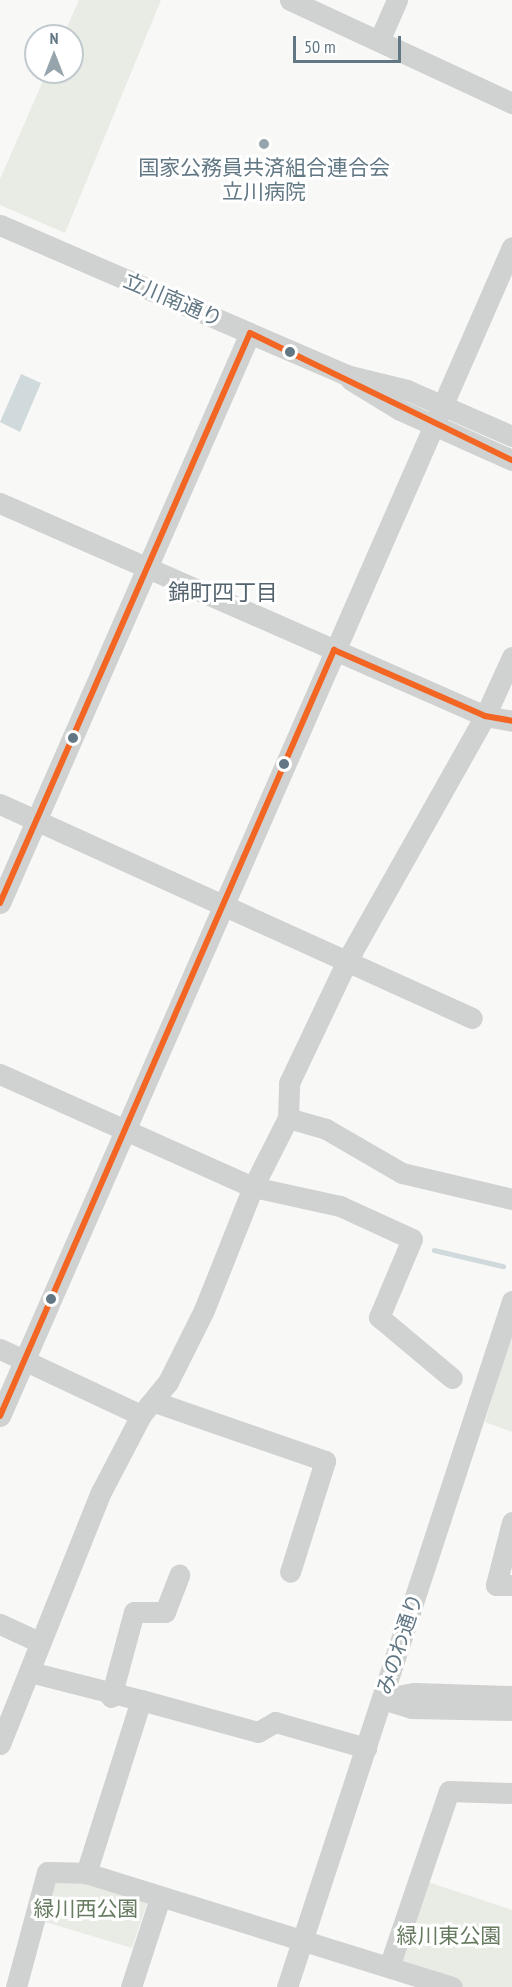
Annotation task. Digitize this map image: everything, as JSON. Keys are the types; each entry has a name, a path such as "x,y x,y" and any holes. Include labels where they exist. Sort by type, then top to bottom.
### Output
{"street":[{"path":"290,0 512,103"},
{"path":"379,41 397,0"},
{"name":"立川南通り","path":"0,225 346,375 407,390 512,436"},
{"path":"0,1416 512,247"},
{"path":"0,903 250,333"},
{"name":"立川南通り","path":"346,375 371,396 512,460"},
{"path":"0,503 485,716 512,721"},
{"path":"0,1744 30,1672 39,1642 75,1550 148,1409 204,1310 253,1187 288,1118 289,1083 348,959 485,716 512,657"},
{"path":"0,804 348,959 472,1018"},
{"path":"0,1074 253,1187 340,1206 412,1239 379,1317 453,1378"},
{"path":"288,1118 326,1129 402,1173 512,1199"},
{"name":"みのわ通り","path":"287,1987 512,1301"},
{"path":"0,1349 148,1409 325,1461 290,1572"},
{"path":"512,1522 496,1585 512,1585"},
{"path":"111,1697 134,1612 165,1612 179,1575"},
{"path":"0,1624 39,1642"},
{"path":"30,1672 111,1697 141,1700 258,1732 275,1722 366,1748"},
{"path":"382,1699 415,1693 512,1696"},
{"path":"382,1699 411,1708 512,1710"},
{"path":"86,1874 141,1700"},
{"path":"389,1967 449,1791 512,1793"},
{"path":"16,1987 47,1872 86,1874 448,1987"},
{"path":"131,1987 160,1898"}],"green space":[{"path":"79,0 161,0 65,233 0,205 0,179 42,84 84,84 84,24 68,24"},
{"path":"512,1332 512,1432 485,1422"},
{"name":"緑川東公園","path":"422,1880 512,1910 512,1987 462,1987 392,1964"},
{"name":"緑川西公園","path":"54,1881 87,1884 147,1903 132,1948 42,1921"}],"shaded area":[{"path":"21,374 41,383 20,432 0,422"}],"waterway":[{"path":"434,1250 503,1266"}],"transit line":[{"path":"0,903 250,333 512,460"},
{"path":"0,1416 334,650 485,716 512,721"}],"place":[{"name":"国家公務員共済組合連合会 立川病院","path":"264,144"}],"district":[{"name":"錦町四丁目","path":"223,593"}]}
